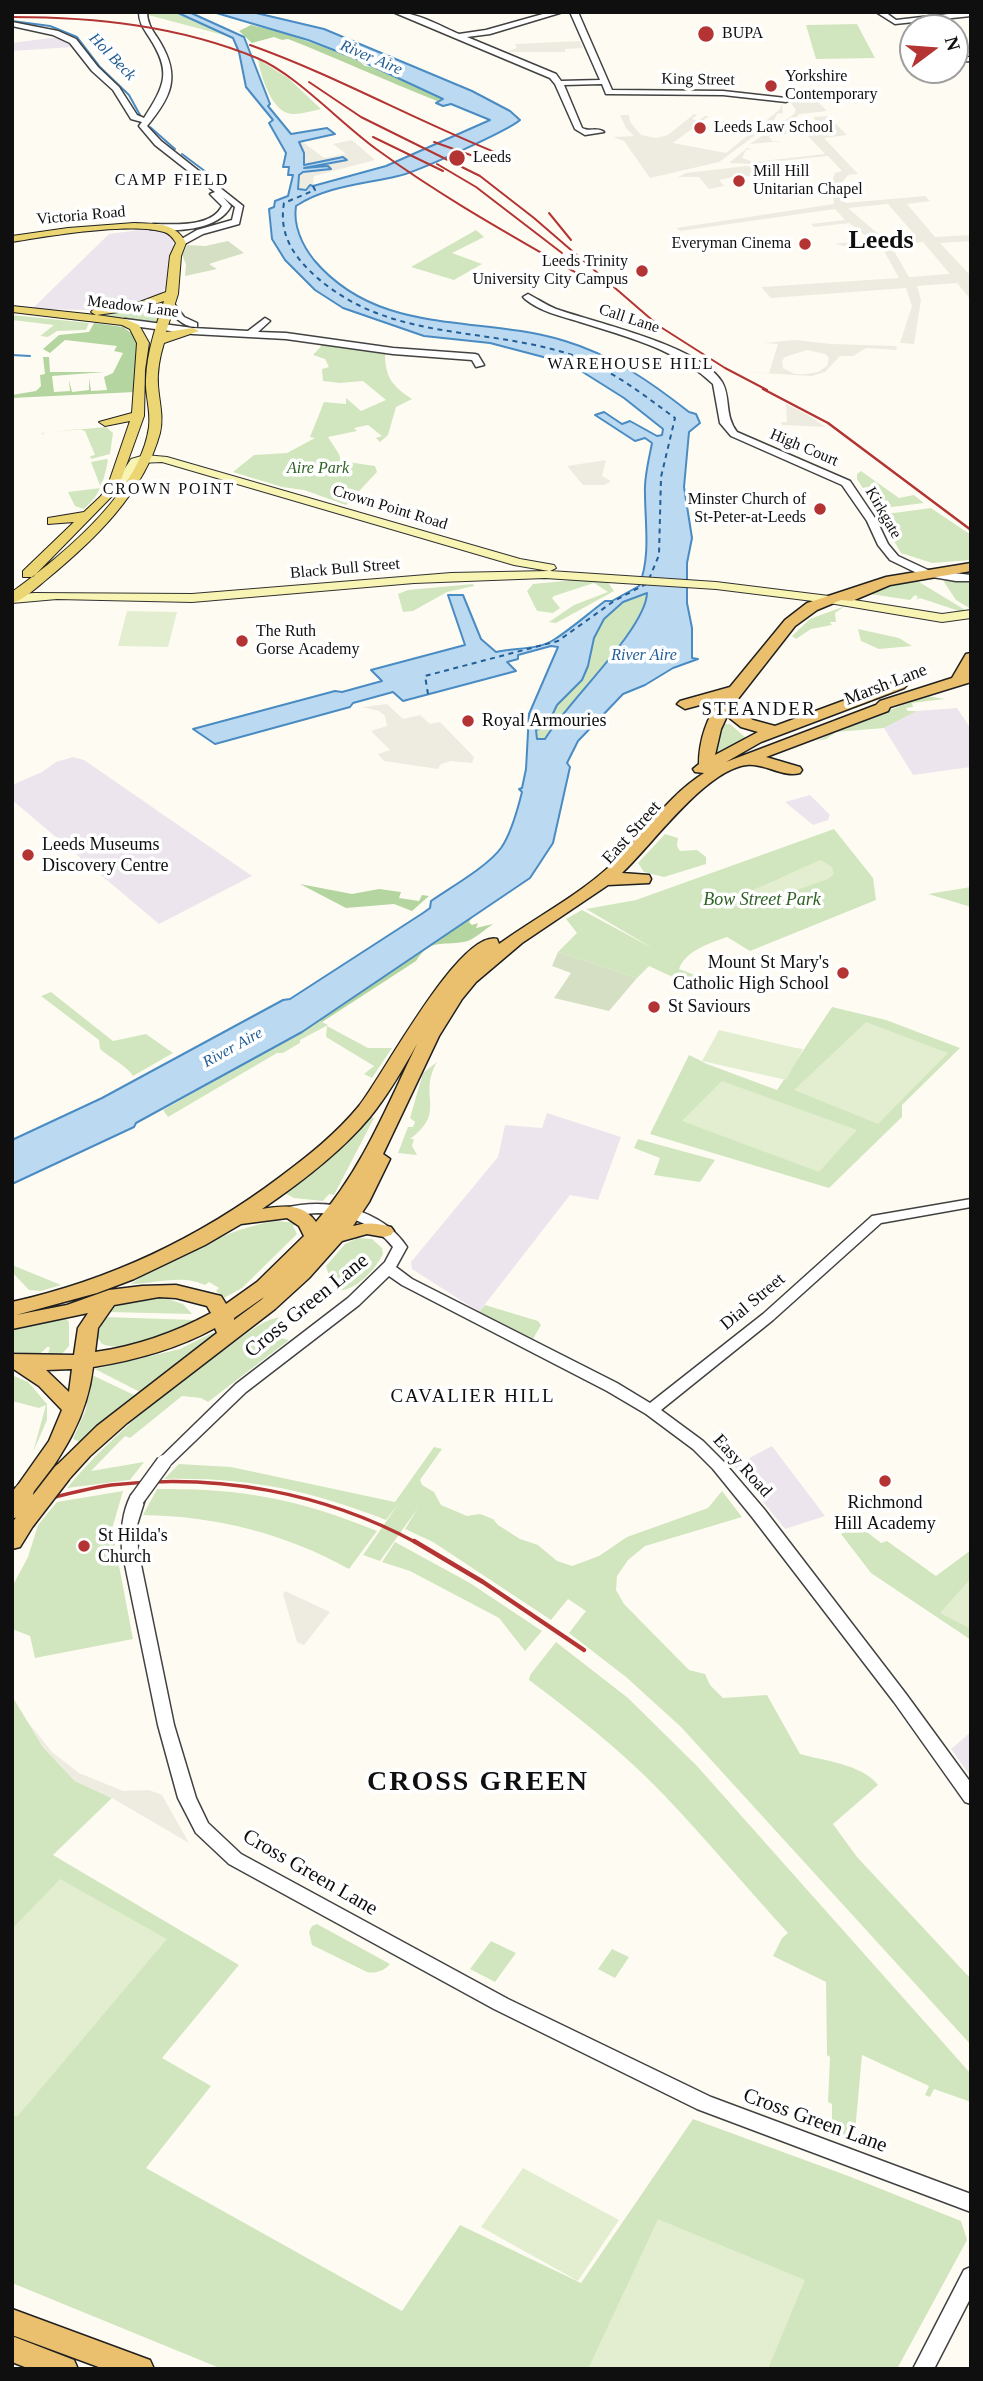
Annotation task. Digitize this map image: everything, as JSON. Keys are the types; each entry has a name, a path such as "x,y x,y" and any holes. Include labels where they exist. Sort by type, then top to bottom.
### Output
{"highway":[{"path":"708,764 706,751 730,697 799,613 886,581 971,567"},
{"name":"Marsh Lane","path":"700,783 744,760 882,708 885,704 967,670"},
{"name":"Marsh Lane","path":"708,764 774,731 896,686 967,670"},
{"path":"685,704 730,697"},
{"path":"730,697 730,713 740,721 774,731 800,730 877,704 885,704"},
{"path":"744,760 769,762 794,771"},
{"name":"East Street","path":"238,1219 323,1153 368,1106 430,1006 469,961 499,936 553,903 606,864 627,844 662,799 708,764"},
{"name":"East Street","path":"344,1213 365,1198 380,1160 378,1145 445,1009 471,978 513,942 603,881 626,860 664,816 700,783"},
{"path":"603,881 643,879 634,873 626,860"},
{"path":"12,1309 50,1301 124,1277 238,1219 290,1211 306,1222 309,1242"},
{"path":"13,1539 62,1473 85,1448 149,1393 255,1317 319,1258 338,1236 344,1213"},
{"path":"17,1362 82,1361 156,1348 200,1329 224,1317 270,1281 309,1242 344,1213"},
{"path":"309,1242 367,1228 384,1231"},
{"path":"18,1500 59,1443 83,1378 82,1361 88,1328 124,1277"},
{"path":"12,1322 69,1311 108,1298 146,1290 195,1295 214,1301 224,1317 225,1330 216,1345"},
{"path":"195,1295 201,1310 200,1329"},
{"path":"17,1362 50,1384 73,1409"},
{"path":"12,2322 140,2369"},
{"path":"12,2349 64,2369"}],"main road":[{"name":"Victoria Road","path":"12,239 62,232 153,227"},
{"path":"12,588 31,579 103,519 123,495 146,456 156,414 152,379 159,325 171,298 175,259 181,243 178,235 169,229 153,227"},
{"path":"59,314 139,306 171,298"},
{"name":"Meadow Lane","path":"12,309 125,322"},
{"path":"113,488 138,416 139,370 143,343 135,327 125,322"},
{"path":"158,341 193,328"},
{"path":"104,422 138,416"},
{"path":"12,599 86,516 122,481 135,461 146,456"},
{"name":"Crown Point Road","path":"146,456 176,462 527,564 629,578"},
{"path":"53,521 86,516"},
{"path":"490,575 499,565 491,554"},
{"name":"Black Bull Street","path":"64,594 136,599 190,598 382,581 490,575 629,578"},
{"path":"629,578 791,589 845,596 942,618 968,616"},
{"path":"31,579 64,594"},
{"path":"749,588 845,596"},
{"path":"772,592 790,603 799,613"},
{"path":"12,599 64,594"}],"street":[{"path":"143,12 143,21 166,57 169,68 165,93 143,126 150,136 196,174 228,194 239,206 236,222 200,232 181,243"},
{"path":"397,12 551,74 559,83 575,122 595,127 600,132"},
{"path":"474,43 475,38 493,30 559,12"},
{"path":"559,83 604,82 577,12"},
{"path":"880,12 899,22"},
{"path":"12,24 55,33 73,41 95,69 116,89 134,117 147,121"},
{"path":"455,34 493,30"},
{"name":"King Street","path":"604,82 609,92 730,93 786,100"},
{"path":"153,227 206,223 223,215 227,206 205,188 196,174"},
{"name":"Call Lane","path":"528,297 539,305 662,346 715,379 719,386 727,427 749,441"},
{"path":"171,298 181,318 193,328"},
{"path":"251,333 265,321"},
{"name":"Meadow Lane","path":"125,322 251,333 477,361"},
{"path":"143,343 149,329 159,325"},
{"name":"High Court","path":"749,441 846,483"},
{"name":"Kirkgate","path":"846,483 872,522 883,545 894,558"},
{"path":"886,581 894,567 894,558 925,573 971,578"},
{"name":"Dial Street","path":"651,1410 768,1317 877,1219 971,1203"},
{"path":"290,1211 309,1208 344,1213 373,1223 384,1231"},
{"name":"Cross Green Lane","path":"384,1231 389,1233 400,1247 389,1269 344,1308 241,1387 164,1462 137,1499 129,1525 130,1550 174,1756 194,1816 221,1847 235,1858 501,2004 704,2103 971,2203"},
{"name":"Easy Road","path":"389,1269 407,1282 611,1387 651,1410 698,1445 741,1492 900,1698 971,1797"},
{"path":"923,2369 971,2276"}],"shaded area":[{"path":"58,37 73,47 12,51 12,43"},
{"path":"580,41 583,48 565,49 565,52 507,52 517,48 515,44"},
{"path":"790,102 818,102 827,111 800,114 783,127 785,130 820,126 813,117 828,116 833,120 826,122 836,124 847,135 824,138 858,174 848,175 840,185 841,198 846,203 925,196 930,201 907,204 935,237 971,235 971,241 940,243 971,273 971,300 957,283 917,286 921,300 914,344 900,343 912,306 906,288 771,298 761,287 899,278 884,251 876,244 862,244 864,248 853,248 835,244 871,240 849,223 814,227 811,224 845,220 835,209 680,231 676,228 834,204 831,183 835,173 842,171 828,156 751,164 729,163 747,148 753,149 746,150 742,158 754,162 825,154 804,132 769,136 772,141 783,141 750,144 796,110","holes":["888,204 915,235 915,237 883,238 848,208","923,242 949,273 949,274 909,277 891,246"]},
{"path":"782,104 783,113 777,114 773,122 719,162 650,178 624,141 613,137 634,136 626,128 620,115 629,115 630,122 641,135 656,138 668,135 694,114 697,115 692,119 698,121 709,116 673,143 726,153 779,110"},
{"path":"352,140 375,160 314,176 313,186 305,190 296,188 299,175 303,172 330,169 328,166 303,168 347,160 343,157 303,166 304,153 299,143 303,142 324,158 346,154 333,144"},
{"path":"759,167 770,179 759,181 753,176 733,177 719,180 724,186 709,189 699,177 678,177 686,173"},
{"path":"146,229 162,230 170,233 174,239 167,287 160,294 145,300 89,310 32,309 109,234"},
{"path":"795,340 896,346 897,350 866,348 853,356 840,356 825,372 812,376 742,372 769,373 778,344 764,343","holes":["807,350 825,354 829,358 827,366 818,372 795,374 783,368 782,361 785,357"]},
{"path":"786,404 826,427 782,425 781,422 787,422"},
{"path":"606,460 602,476 611,481 605,485 583,485 567,466"},
{"path":"387,704 403,719 420,715 430,724 440,722 474,757 472,763 451,761 441,764 438,769 384,761 378,754 390,750 371,731 387,726 385,716 379,711 362,707"},
{"path":"957,708 971,729 971,767 913,775 884,728 917,711"},
{"path":"73,757 84,760 252,876 159,924 12,800 12,785 42,772 56,762"},
{"path":"810,795 830,815 828,820 813,825 785,802"},
{"path":"547,1113 621,1137 598,1200 570,1195 479,1312 412,1269 411,1262 498,1157 505,1125 542,1128"},
{"path":"772,1446 825,1516 785,1529 734,1466"},
{"path":"285,1591 330,1612 304,1645 297,1642 283,1594"},
{"path":"29,1723 52,1752 79,1773 123,1791 149,1790 162,1795 189,1843 112,1798 75,1781 43,1747"},
{"path":"971,1732 971,1777 951,1749"}],"green space":[{"path":"148,12 176,12 231,37 148,15"},
{"path":"857,24 875,58 816,59 806,25"},
{"path":"251,25 284,33 357,59 365,66 373,67 443,100 434,103 437,101 288,39 274,37 252,43 239,31"},
{"path":"258,59 288,78 321,109 295,114 281,110 267,89"},
{"path":"476,230 484,237 452,253 482,264 454,280 411,267"},
{"path":"228,241 244,253 209,264 217,269 185,276 186,264 182,255 187,245 205,246"},
{"path":"163,301 157,322 96,315"},
{"path":"12,315 89,323 86,330 57,331 48,337 40,336 54,325 12,320"},
{"path":"94,323 123,327 131,333 135,332 140,343 135,392 12,398 12,395 36,391 41,386 40,375 45,374 43,357 49,357 50,372 105,372 52,376 54,392 70,391 69,380 72,392 89,390 89,378 91,391 107,390 104,377 113,373 123,353 114,351 117,346 65,340 50,353 43,349 59,335 89,332"},
{"name":"Aire Park","path":"325,342 385,353 388,375 399,390 412,399 396,407 388,435 380,442 376,438 382,436 368,425 354,428 357,431 328,437 341,461 375,466 377,472 346,505 304,490 282,487 233,472 254,455 287,453 315,438 310,437 324,402 346,404 346,398 361,411 386,400 363,381 323,381 322,369 329,367 325,359 313,355"},
{"path":"106,427 113,433 110,454 91,459 90,456 95,455 85,431 80,429"},
{"path":"106,459 108,460 101,487 91,462"},
{"path":"861,471 899,498 914,495 924,503 876,509 857,479 857,474"},
{"path":"100,488 84,509 75,506 68,492"},
{"path":"931,508 971,535 971,560 932,563 901,553 879,515"},
{"path":"911,579 967,611 962,612 920,598 916,600 918,597 915,595 910,600 870,594"},
{"path":"575,580 607,581 614,591 556,623 549,622 574,605 608,592 594,583 554,596 552,598 560,608 553,613 537,611 527,591 533,584"},
{"path":"945,580 971,581 971,609 956,600"},
{"path":"474,586 447,592 413,611 403,612 398,594 408,590"},
{"path":"647,593 634,626 620,646 545,739 537,739 536,730 547,726 557,705 582,680 594,638 604,619 623,602"},
{"path":"845,606 835,613 836,622 830,622 832,625 811,629 796,639 792,636 810,619"},
{"path":"127,611 177,612 168,647 118,646"},
{"path":"858,629 899,638 912,646 879,649 861,641"},
{"path":"927,696 945,699 912,703 913,707 906,708 908,711 917,711 884,728 836,732 817,741 842,728"},
{"path":"723,724 730,724 746,738 714,755"},
{"name":"Bow Street Park","path":"834,829 873,878 876,900 750,951 727,937 707,945 687,957 679,969 700,977 694,987 649,966 637,978 558,952 577,933 566,919 582,910 654,949 586,909 636,900"},
{"path":"665,834 678,838 677,846 680,851 697,850 706,857 706,864 664,877 644,872 638,863"},
{"path":"821,860 832,867 834,874 828,879 763,902 750,891 768,883"},
{"path":"300,884 352,894 379,889 401,892 399,898 419,901 422,895 429,896 412,911 394,904 346,908"},
{"path":"971,887 971,907 928,894"},
{"path":"472,918 469,922 472,925 478,923 476,928 493,924 468,941 432,946 416,961 322,1022 318,1020 466,919"},
{"path":"558,952 637,978 609,1011 554,998 571,973 552,966"},
{"path":"51,992 113,1041 146,1034 173,1053 133,1076 100,1049 99,1040 41,996"},
{"path":"832,1007 886,1020 960,1048 902,1105 902,1117 829,1188 650,1134 689,1055 777,1090"},
{"path":"318,1020 328,1025 168,1117 163,1110 302,1032"},
{"path":"866,1022 948,1053 878,1124 794,1090"},
{"path":"327,1026 368,1048 392,1048 372,1078 364,1074 374,1066 326,1037"},
{"path":"719,1030 803,1049 786,1080 702,1061"},
{"path":"437,1062 430,1085 430,1112 421,1129 410,1139 414,1139 412,1146 417,1155 398,1153 408,1127 413,1127 415,1122 410,1118 423,1073"},
{"path":"722,1081 857,1130 819,1172 682,1121"},
{"path":"367,1116 374,1118 334,1195 329,1194 323,1201 294,1198 283,1192"},
{"path":"638,1139 715,1160 700,1182 654,1175 660,1158 634,1148"},
{"path":"277,1221 297,1223 293,1226 297,1234 242,1288 224,1298 216,1291 219,1288 209,1282 205,1285 186,1280 131,1284 209,1242 243,1229"},
{"path":"358,1238 372,1239 382,1248 383,1254 364,1279 350,1288 337,1290 332,1286 326,1266 345,1244"},
{"path":"12,1265 61,1285 41,1291 29,1290 12,1272"},
{"path":"159,1296 183,1304 192,1314 108,1312 117,1300"},
{"path":"485,1305 538,1321 541,1325 533,1339 479,1312"},
{"path":"65,1317 69,1322 69,1346 61,1355 48,1354 50,1347 40,1354 12,1352 12,1328"},
{"path":"104,1317 194,1320 188,1326 165,1337 136,1344 110,1346 102,1344 97,1337"},
{"path":"279,1317 267,1335 289,1340 208,1402 201,1398 182,1396 130,1438 125,1436 91,1471 144,1462 130,1480 67,1488 103,1449 164,1395 252,1329"},
{"path":"214,1332 208,1343 140,1392 95,1369 180,1349"},
{"path":"12,1375 28,1382 47,1404 47,1420 33,1452 46,1405 39,1408 12,1401"},
{"path":"92,1375 134,1395 80,1442 73,1439 86,1409"},
{"path":"434,1447 442,1449 420,1480 422,1485 434,1492 441,1505 467,1516 480,1514 493,1519 520,1539 538,1545 557,1561 572,1566 599,1556 627,1537 708,1508 722,1491 742,1517 645,1546 628,1560 617,1576 616,1590 624,1604 689,1670 705,1674 710,1685 723,1698 767,1695 800,1754 853,1768 878,1785 833,1824 857,1857 971,1979 971,2045 681,1727 626,1677 569,1633 586,1611 568,1599 551,1620 433,1542 405,1529 418,1508 380,1561 363,1555 399,1503 386,1520 304,1493 250,1483 164,1479 179,1464 231,1467 395,1502"},
{"path":"157,1489 243,1493 295,1503 377,1531 349,1569 300,1546 250,1529 197,1519 143,1515"},
{"path":"123,1491 112,1529 133,1639 35,1658 30,1636 12,1629 12,1587 28,1557 38,1525 57,1502"},
{"path":"858,1525 881,1543 887,1541 936,1576 971,1550 971,1640 871,1573 841,1534"},
{"path":"395,1542 470,1583 542,1631 525,1651 499,1618 410,1571 382,1562"},
{"path":"971,1578 971,1629 940,1613"},
{"path":"556,1642 628,1698 697,1766 971,2074 971,2102 934,2089 930,2097 925,2095 929,2086 862,2055 854,2143 832,2135 832,2104 828,2102 830,2057 827,2055 826,1982 773,1956 782,1938 788,1933 648,1778 599,1734 529,1680"},
{"path":"12,1696 43,1747 75,1781 112,1798 53,1855 239,1965 162,2058 211,2086 146,2168 402,2311 460,2225 581,2283 693,2119 961,2221 967,2240 897,2369 222,2369 12,2283"},
{"path":"60,1879 167,1939 17,2117 12,2115 12,1929"},
{"path":"317,1924 390,1964 379,1971 367,1972 312,1945 309,1932 312,1926"},
{"path":"491,1941 516,1953 495,1982 470,1969"},
{"path":"612,1949 629,1957 615,1978 598,1969"},
{"path":"523,2168 619,2220 578,2281 481,2227"},
{"path":"658,2219 805,2280 768,2369 588,2369"}],"water":[{"name":"River Aire","path":"176,12 189,12 244,37 270,104 268,106 291,134 327,128 335,134 299,142 304,153 304,165 343,157 347,160 304,168 328,166 331,169 303,172 299,175 298,189 306,190 310,185 386,166 490,120 451,104 443,106 436,103 443,99 357,59 308,40 213,12 252,12 324,29 472,91 510,111 520,120 441,160 408,173 346,186 308,199 296,206 299,235 314,260 340,285 369,302 399,313 432,320 532,333 565,341 630,370 689,412 696,414 700,423 689,432 684,487 692,538 687,563 687,603 692,628 692,658 698,659 673,668 645,685 623,694 578,741 567,763 570,767 553,843 530,878 302,1032 136,1123 134,1127 12,1184 12,1140 102,1098 283,1000 290,999 423,913 430,908 431,901 495,855 511,828 522,792 519,789 522,788 526,769 529,714 558,647 551,646 518,655 518,659 507,662 516,671 403,701 393,692 353,703 350,707 215,744 193,729 382,681 371,670 465,645 448,595 463,595 481,639 496,652 548,643 605,601 612,601 639,586 643,575 646,540 645,481 652,443 645,438 635,441 595,415 604,412 622,424 630,421 657,436 662,435 663,429 624,398 570,364 490,343 424,336 343,308 315,290 285,260 272,239 269,209 274,207 275,201 288,196 293,175 288,175 289,167 283,167 286,153 269,123 273,120 246,87 239,52 233,38","holes":["647,593 643,608 620,646 545,739 537,739 536,730 547,726 557,705 582,680 594,638 604,619 623,602"]}],"waterway":[{"name":"Hol Beck","path":"12,21 50,26 77,37 100,67 129,95 140,115"},
{"name":"Hol Beck","path":"150,127 175,149"},
{"name":"Hol Beck","path":"182,154 210,175"},
{"path":"12,355 30,356"}],"ferry route":[{"path":"313,186 315,190 284,203 285,233 293,250 312,273 340,295 401,321 533,345 581,358 623,381 675,418 661,477 659,555 649,579"},
{"path":"428,694 425,676 558,641 614,601 646,584"}],"railway":[{"path":"12,17 137,25 198,38 257,58 287,76 404,169 592,282"},
{"path":"250,45 512,159"},
{"path":"309,82 361,117 480,176 534,218 659,326 725,368 767,390"},
{"path":"373,137 443,171"},
{"path":"434,142 493,163"},
{"path":"437,164 476,187 562,253"},
{"path":"549,213 571,240"},
{"path":"763,389 828,423 971,530"},
{"path":"12,1508 111,1485 151,1482 230,1485 307,1499 381,1525 417,1543"},
{"path":"414,1541 483,1582 584,1650"}],"place":[{"name":"BUPA","path":"706,34"},
{"name":"Yorkshire Contemporary","path":"771,86"},
{"name":"Leeds Law School","path":"700,128"},
{"name":"Leeds","path":"457,158"},
{"name":"Mill Hill Unitarian Chapel","path":"739,181"},
{"name":"Everyman Cinema","path":"805,244"},
{"name":"Leeds Trinity University City Campus","path":"642,271"},
{"name":"Minster Church of St-Peter-at-Leeds","path":"820,509"},
{"name":"The Ruth Gorse Academy","path":"242,641"},
{"name":"Royal Armouries","path":"468,721"},
{"name":"Leeds Museums Discovery Centre","path":"28,855"},
{"name":"Mount St Mary's Catholic High School","path":"843,973"},
{"name":"St Saviours","path":"654,1007"},
{"name":"Richmond Hill Academy","path":"885,1481"},
{"name":"St Hilda's Church","path":"84,1546"}],"district":[{"name":"CAMP FIELD","path":"172,181"},
{"name":"Leeds","path":"881,241"},
{"name":"WAREHOUSE HILL","path":"631,365"},
{"name":"CROWN POINT","path":"169,490"},
{"name":"STEANDER","path":"759,710"},
{"name":"CAVALIER HILL","path":"473,1397"},
{"name":"CROSS GREEN","path":"478,1783"}]}
